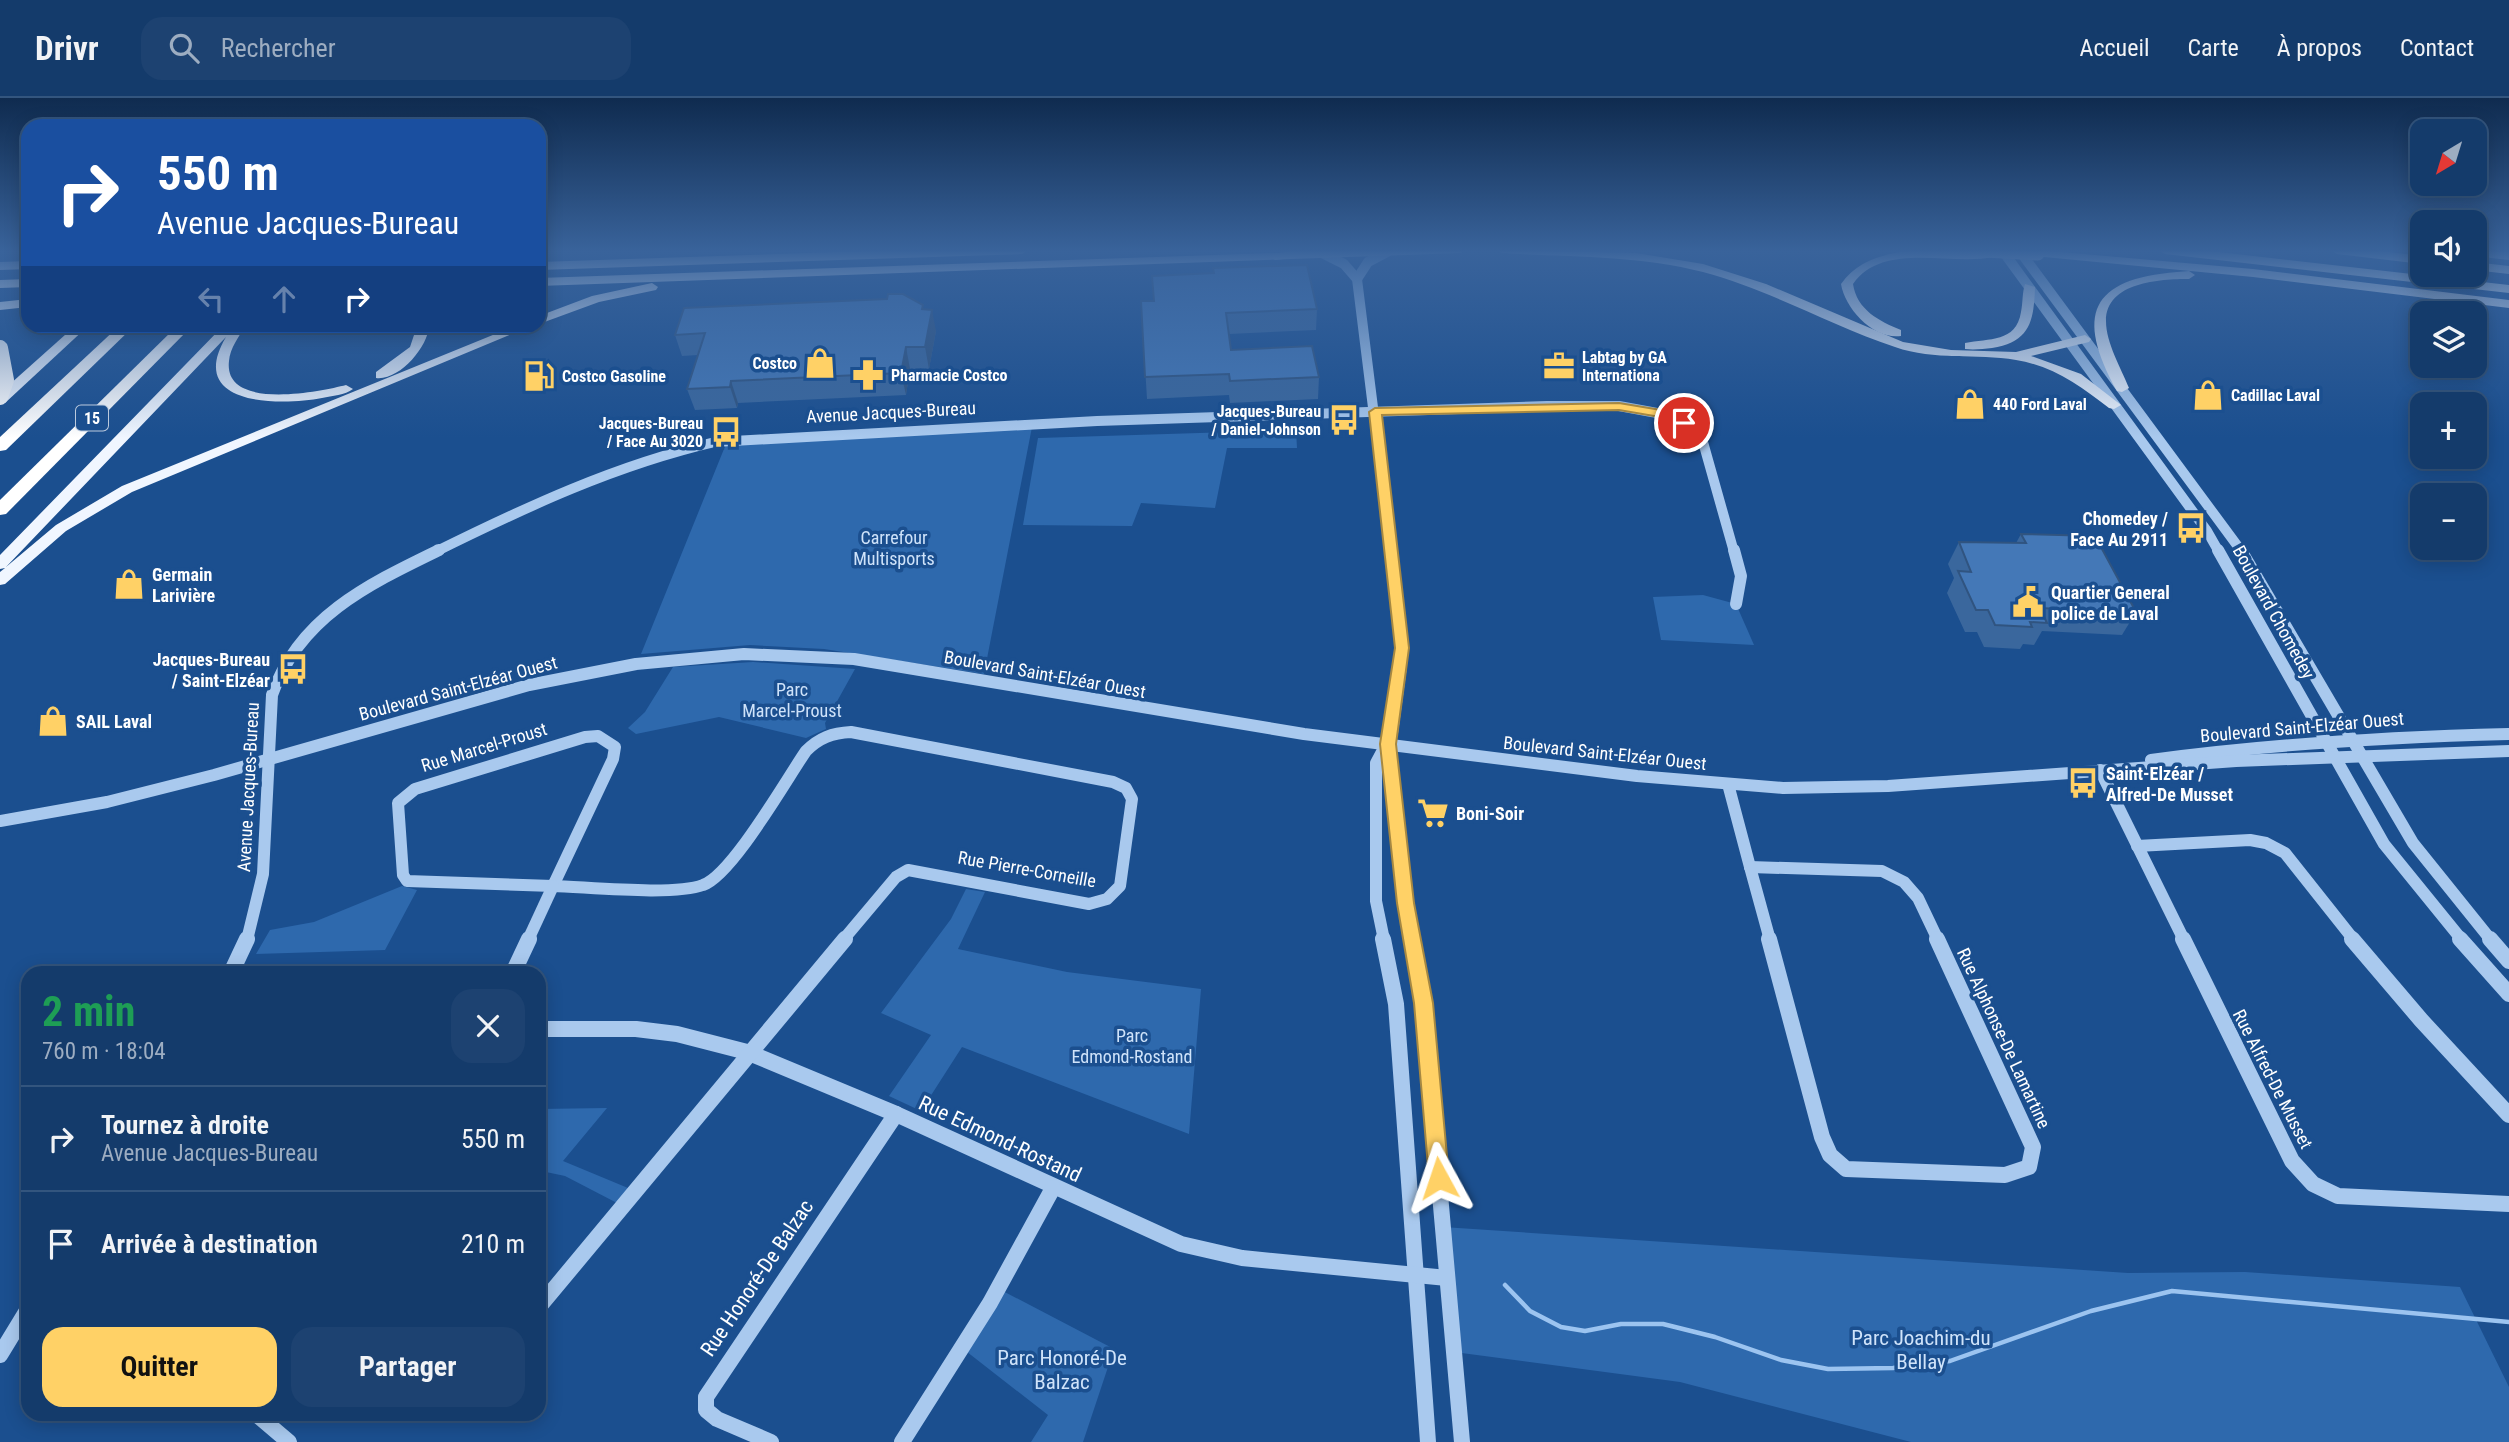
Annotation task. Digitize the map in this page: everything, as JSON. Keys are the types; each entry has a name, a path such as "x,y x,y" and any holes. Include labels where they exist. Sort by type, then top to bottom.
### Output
{"highway":[{"name":"15","path":"0,446 120,333"},
{"name":"15","path":"0,510 178,333"},
{"path":"0,348 6,380 0,399"}],"main road":[{"path":"1822,313 1900,345 1951,354 2016,356 2085,339"},
{"path":"1861,313 1893,331 1928,342 1970,346 1998,342 2021,331 2028,320 2028,313"},
{"path":"2101,313 2099,318 2122,388"},
{"path":"0,377 73,333"},
{"path":"0,399 75,333"},
{"path":"0,564 223,333"},
{"path":"235,333 223,355 225,379 246,394 285,399 339,391 384,373 414,350 421,341 422,333"},
{"path":"0,580 61,528 140,483 508,333"},
{"path":"2016,356 2063,370 2114,405"}],"street":[{"path":"1362,313 1402,648 1388,744 1405,903 1423,1003 1462,1442"},
{"name":"Boulevard Chomedey","path":"2047,313 2207,531 2377,832 2415,885 2509,994"},
{"name":"Boulevard Chomedey","path":"2066,313 2243,553 2360,757 2433,871 2509,961"},
{"name":"Avenue Jacques-Bureau","path":"236,966 250,937 260,901 272,695 276,676 296,645 323,617 351,595 383,577 629,463 715,442 1084,421 1619,406 1657,413 1684,423 1703,442 1741,576 1736,604"},
{"name":"Boulevard Saint-Elzéar Ouest","path":"0,821 118,799 565,676 652,660 746,653 854,659 1227,723 1628,775 1728,784 1839,788 2333,757 2509,751"},
{"name":"Rue Pierre-Corneille","path":"546,1298 888,884 908,870 921,870 1089,904 1103,902 1114,896 1120,886 1132,799 1126,788 1113,782 877,737 833,733 821,737 806,751 724,870 704,885 681,889 554,887"},
{"name":"Boulevard Saint-Elzéar Ouest","path":"2100,771 2216,751 2350,740 2509,734"},
{"name":"Rue Marcel-Proust","path":"516,966 554,887 613,759 615,747 610,741 598,736 585,737 415,789 398,803 403,875 407,881 554,887"},
{"path":"1388,744 1376,763 1376,901 1396,1004 1428,1442"},
{"name":"Rue Alfred-De Musset","path":"2100,771 2292,1161 2313,1184 2338,1196 2509,1205"},
{"name":"Rue Alphonse-De Lamartine","path":"1728,784 1748,867 1822,1137 1830,1155 1846,1169 2005,1175 2029,1167 2033,1147 1918,898 1903,882 1882,871 1748,867"},
{"path":"2137,846 2249,840 2266,843 2285,853 2383,979 2446,1051 2509,1115"},
{"name":"Rue Edmond-Rostand","path":"546,1029 636,1029 677,1034 747,1052 896,1114 1053,1188 1181,1244 1242,1258 1447,1278"},
{"name":"Rue Honoré-De Balzac","path":"771,1442 718,1419 706,1410 706,1397 896,1114"},
{"path":"902,1442 999,1289 1053,1188"},
{"path":"0,1355 21,1321"},
{"path":"264,1421 289,1442"}],"green space":[{"name":"Carrefour Multisports","path":"1032,427 984,674 824,649 750,645 641,654 726,444"},
{"path":"1296,430 1297,448 1227,448 1215,508 1141,503 1132,526 1023,525 1038,438"},
{"path":"1703,595 1736,604 1754,645 1661,640 1653,597"},
{"name":"Parc Marcel-Proust","path":"753,662 855,669 825,723 826,729 806,738 719,717 636,734 628,728 645,712 673,667"},
{"path":"402,886 417,890 385,950 256,954 270,930 314,922"},
{"name":"Parc Edmond-Rostand","path":"966,889 985,892 958,949 1067,972 1201,989 1189,1134 962,1047 921,1111 889,1096 931,1035 881,1013 951,919"},
{"path":"607,1108 563,1161 628,1188 617,1203 565,1176 546,1172 546,1109"},
{"name":"Parc Joachim-du Bellay","path":"1443,1227 2128,1273 2245,1272 2460,1287 2509,1387 2509,1442 1911,1442 1680,1382 1454,1352"},
{"name":"Parc Honoré-De Balzac","path":"999,1289 1114,1349 1083,1442 1031,1442 1048,1415 962,1348"}],"building":[{"name":"Costco","path":"682,313 931,313 925,347 906,347 901,373 731,381 730,387 687,389 705,333 675,335"},
{"path":"1142,313 1232,313 1226,313 1231,350 1312,346 1319,377 1230,381 1229,374 1145,377"},
{"name":"Quartier General police de Laval","path":"2021,534 2095,536 2136,612 2040,608 2047,623 2030,622 2032,627 1995,625 1988,610 1976,610 1958,571 1971,572 1959,542 2026,543"}],"waterway":[{"path":"1505,1285 1530,1311 1561,1327 1585,1331 1621,1324 1663,1324 1715,1337 1781,1360 1828,1369 1893,1368 1950,1361 2091,1311 2172,1291 2509,1322"}],"place":[{"name":"Costco","path":"820,363"},
{"name":"Labtag by GA Internationa","path":"1559,366"},
{"name":"Pharmacie Costco","path":"868,375"},
{"name":"Costco Gasoline","path":"539,376"},
{"name":"Cadillac Laval","path":"2208,395"},
{"name":"440 Ford Laval","path":"1970,404"},
{"name":"Jacques-Bureau / Daniel-Johnson","path":"1344,420"},
{"name":"Jacques-Bureau / Face Au 3020","path":"726,432"},
{"name":"Chomedey / Face Au 2911","path":"2191,528"},
{"name":"Germain Larivière","path":"129,584"},
{"name":"Quartier General police de Laval","path":"2028,602"},
{"name":"Jacques-Bureau / Saint-Elzéar","path":"293,669"},
{"name":"SAIL Laval","path":"53,721"},
{"name":"Saint-Elzéar / Alfred-De Musset","path":"2083,783"},
{"name":"Boni-Soir","path":"1433,813"}],"route":[{"path":"1439,1178 1423,1003 1405,903 1388,744 1399,686 1402,648 1375,412 1619,406 1657,413 1684,423"}]}
